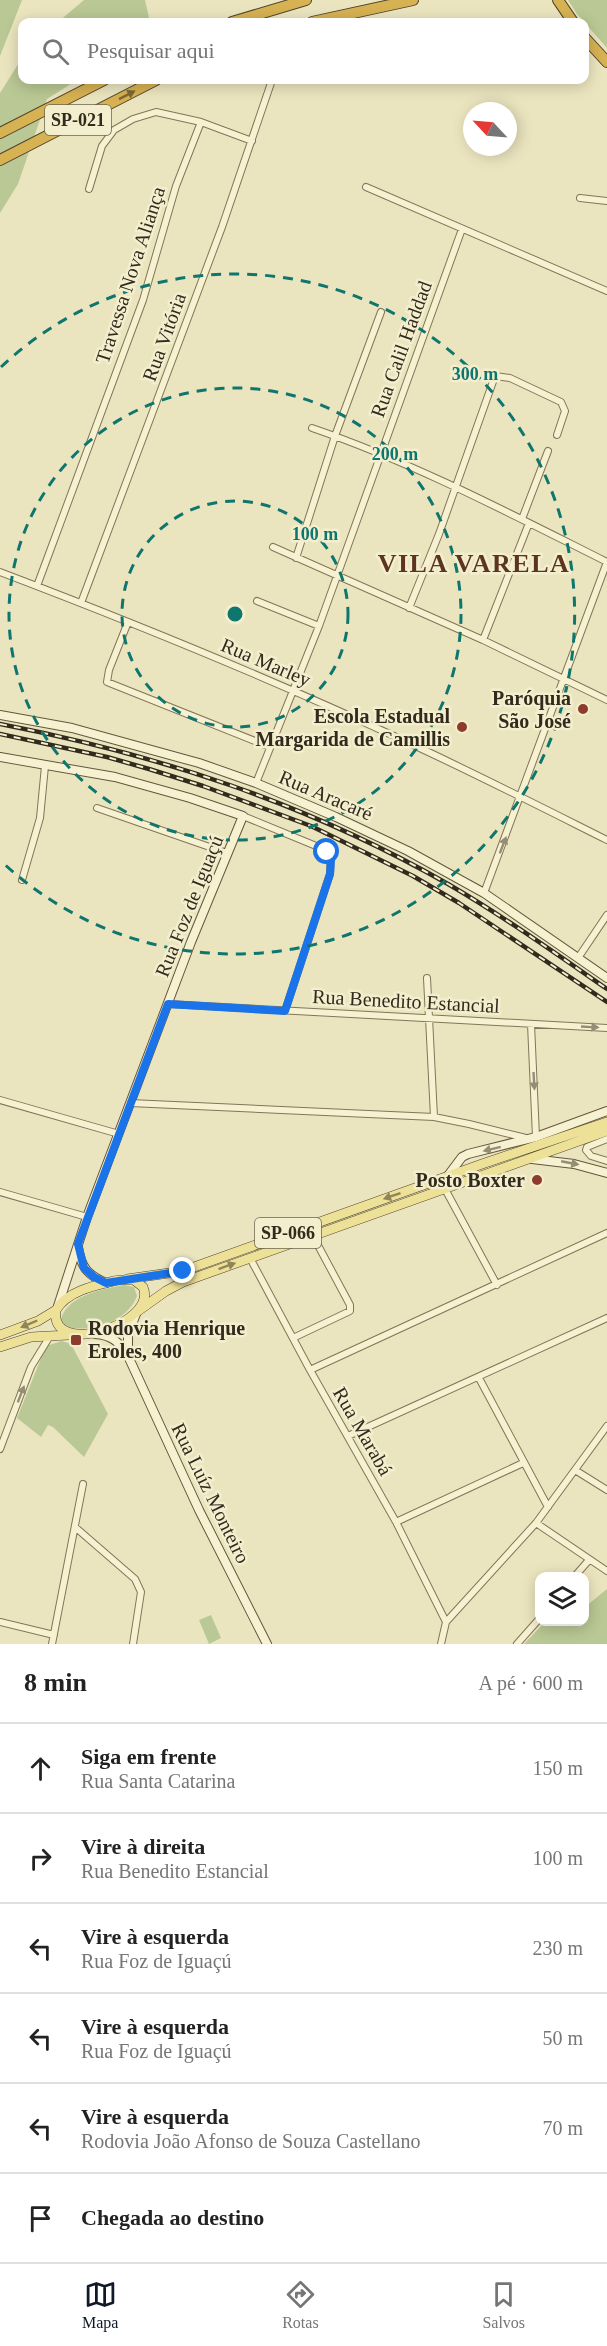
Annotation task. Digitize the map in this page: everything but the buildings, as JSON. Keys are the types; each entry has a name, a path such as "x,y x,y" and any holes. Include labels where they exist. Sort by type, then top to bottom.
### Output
{"highway":[{"path":"245,18 306,0"},
{"path":"331,18 414,0"},
{"path":"558,0 570,18"},
{"path":"589,42 607,62"},
{"name":"SP-021","path":"0,133 96,84"},
{"name":"SP-021","path":"0,160 148,84"}],"main road":[{"name":"SP-066","path":"0,1347 31,1337 90,1334 115,1326 159,1295 183,1282 532,1159 554,1145 607,1122"},
{"name":"SP-066","path":"0,1335 31,1324 81,1290 127,1279 183,1271 447,1177 607,1131"},
{"path":"127,1279 139,1283 145,1292 137,1312"},
{"path":"57,1308 55,1320 58,1327 65,1333 74,1335"}],"street":[{"name":"Rua Vitória","path":"81,603 252,141 271,84"},
{"path":"89,189 102,146 114,130 133,119 156,112 201,122 252,141"},
{"name":"Travessa Nova Aliança","path":"37,586 143,300 176,186 201,122"},
{"path":"366,187 607,291"},
{"path":"580,198 607,201"},
{"name":"Rua Calil Haddad","path":"256,783 295,691 462,229"},
{"path":"296,558 335,436 381,312"},
{"path":"409,608 439,534 495,376 503,375 560,401 566,411 557,435"},
{"path":"312,428 381,454 522,519 607,562 484,893"},
{"path":"522,519 548,451"},
{"path":"483,640 529,523"},
{"path":"273,547 483,640 607,700"},
{"name":"Rua Marley","path":"0,573 81,603 295,691 408,742 607,840"},
{"path":"257,601 319,626"},
{"path":"128,622 109,670 107,682 270,747"},
{"name":"Rua Aracaré","path":"0,715 72,728 199,763 256,783 377,835 484,893 607,978"},
{"path":"0,757 145,784 243,816 327,852 331,860 330,874 285,1011"},
{"path":"22,880 40,818 45,766"},
{"path":"97,808 227,853"},
{"name":"Rua Foz de Iguaçú","path":"57,1308 87,1217 130,1103 243,816"},
{"path":"578,958 607,915"},
{"path":"427,978 434,1117"},
{"name":"Rua Benedito Estancial","path":"168,1004 607,1028"},
{"path":"531,1024 533,1138"},
{"path":"0,1100 119,1134"},
{"path":"130,1103 434,1117 533,1138"},
{"path":"447,1177 462,1157 468,1154 533,1138 607,1112"},
{"path":"607,1139 587,1147 587,1154 607,1161"},
{"path":"532,1159 574,1164 607,1173"},
{"path":"445,1189 497,1285"},
{"path":"0,1192 87,1217"},
{"path":"310,1370 607,1233"},
{"path":"292,1338 348,1313 350,1305 313,1236"},
{"path":"78,1244 84,1268 94,1277 106,1283"},
{"name":"Rua Marabá","path":"250,1258 292,1338 396,1522 446,1622"},
{"path":"128,1356 128,1334 137,1312"},
{"path":"348,1436 607,1318"},
{"name":"Rua Luíz Monteiro","path":"90,1334 111,1338 122,1346 128,1356 199,1510 267,1644"},
{"path":"0,1449 31,1367 50,1336"},
{"path":"479,1378 523,1463 549,1507"},
{"path":"441,1644 446,1622 536,1523 607,1425"},
{"path":"396,1522 523,1463"},
{"path":"575,1470 607,1490"},
{"path":"52,1644 83,1484"},
{"path":"536,1523 607,1571"},
{"path":"75,1527 140,1585 141,1592 133,1644"},
{"path":"578,1572 589,1560"},
{"path":"0,1622 54,1635"},
{"path":"517,1644 535,1624"}],"green space":[{"path":"0,0 22,0 0,56"},
{"path":"84,0 145,0 149,18 63,18"},
{"path":"568,0 607,0 607,48 589,28 589,18 581,18"},
{"path":"18,64 18,84 71,84 47,99 18,184 0,213 0,93"},
{"path":"124,1285 134,1287 137,1296 132,1305 115,1320 93,1328 60,1324 63,1314 76,1300 95,1292"},
{"path":"62,1341 71,1344 108,1414 84,1457 53,1427 48,1425 41,1437 17,1418 46,1346"},
{"path":"607,1589 607,1644 524,1644 541,1626 589,1626 589,1604"},
{"path":"211,1615 221,1638 209,1644 199,1620"}],"railway":[{"path":"0,724 59,736 174,767 230,785 340,829 448,884 529,935 607,989"},
{"path":"0,734 107,757 149,769 203,786 311,826 413,876 459,903 607,1002"}],"place":[{"name":"Paróquia São José","path":"583,709"},
{"name":"Escola Estadual Margarida de Camillis","path":"462,727"},
{"name":"Posto Boxter","path":"537,1180"},
{"name":"Rodovia Henrique Eroles, 400","path":"76,1340"}],"district":[{"name":"VILA VARELA","path":"474,563"}],"route":[{"path":"183,1271 106,1283 88,1273 84,1268 80,1260 78,1244 168,1004 285,1011 330,874 331,860 327,852"}]}
